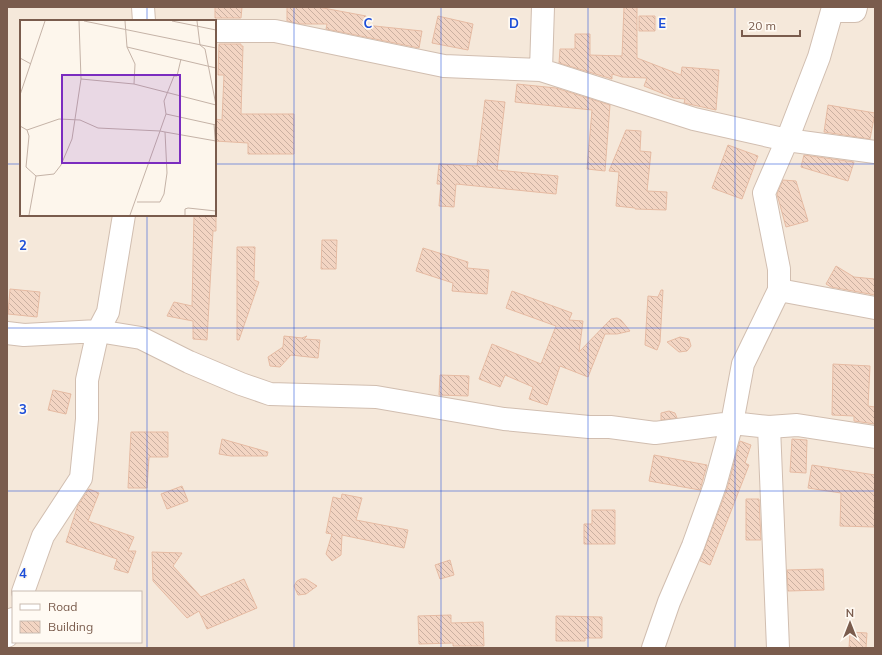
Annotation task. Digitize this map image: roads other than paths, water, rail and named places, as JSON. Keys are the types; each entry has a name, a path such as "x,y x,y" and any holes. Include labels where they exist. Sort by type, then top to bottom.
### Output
{"street":[{"path":"143,7 144,20"},
{"path":"541,70 543,7"},
{"path":"652,648 668,602 693,546 716,485 732,423 743,364 779,290 779,269 764,193 787,140 819,57 832,12 855,11 856,7"},
{"path":"216,31 275,31 444,66 541,70 694,119 787,140 875,152"},
{"path":"23,591 44,536 81,478 87,419 87,380 98,331 108,312 124,216"},
{"path":"779,290 875,308"},
{"path":"7,333 24,335 98,331 141,338 189,362 241,384 270,394 376,397 504,419 589,427 610,427 655,433 732,423 769,427 797,425 875,437"},
{"path":"769,427 778,648"},
{"path":"7,636 12,622"}]}
